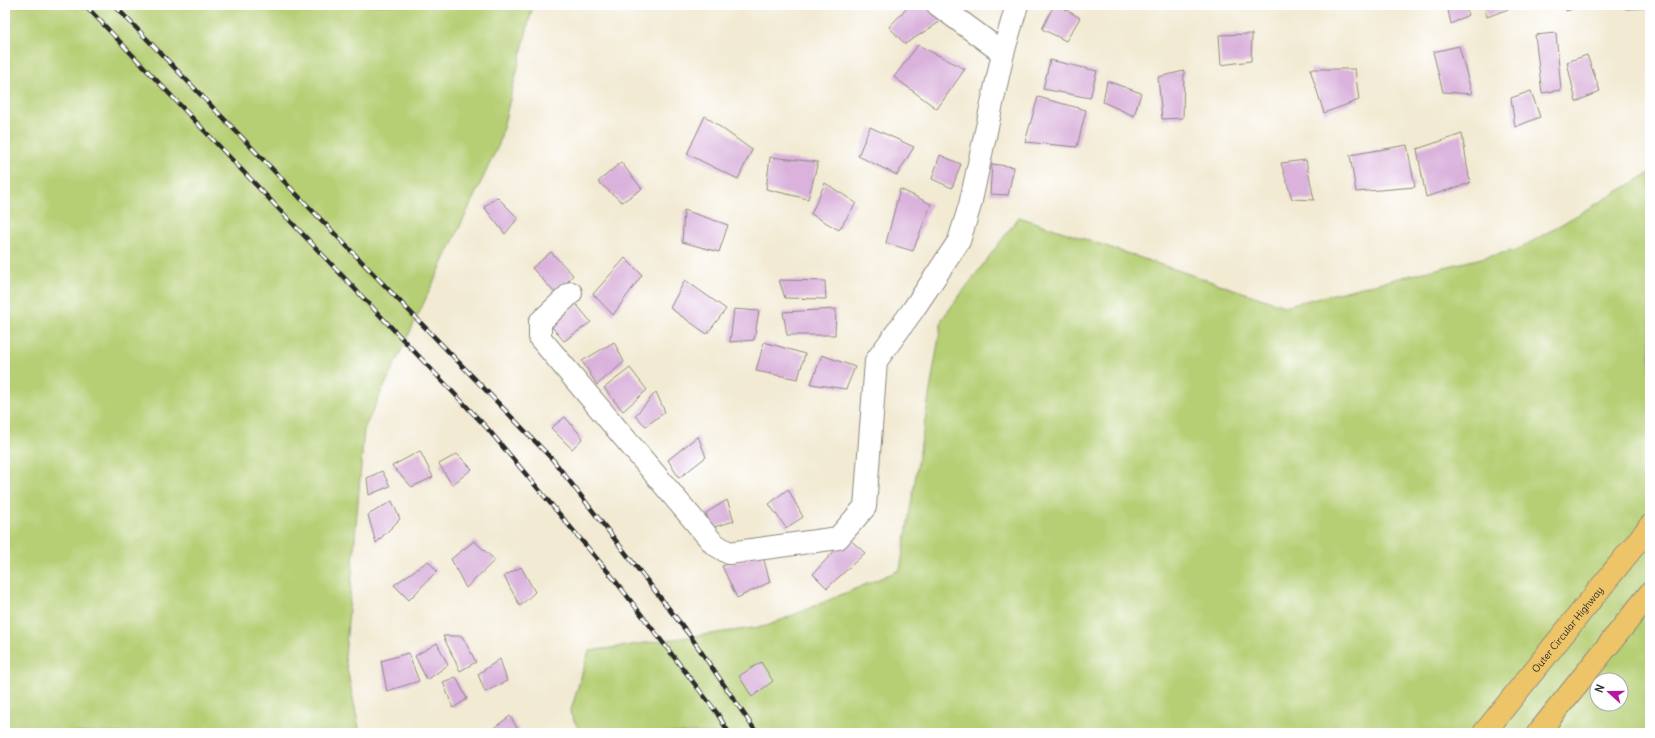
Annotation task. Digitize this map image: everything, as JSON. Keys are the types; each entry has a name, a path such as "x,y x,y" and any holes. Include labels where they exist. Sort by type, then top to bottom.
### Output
{"highway":[{"name":"Outer Circular Highway","path":"1484,733 1650,526"},
{"path":"1538,733 1650,593"}],"street":[{"path":"938,5 1003,52"},
{"path":"571,293 540,322 540,338 714,544 729,553 838,538 865,508 876,361 913,310 958,241 970,205 1003,52 1017,5"}],"green space":[{"path":"5,5 533,5 499,144 364,429 345,658 360,733 5,733"},
{"path":"1650,173 1650,733 581,733 570,713 589,651 767,626 900,570 942,319 1019,217 1284,306 1519,249"}],"building":[{"path":"910,5 930,5 946,18 905,44 889,27"},
{"path":"1054,5 1058,5 1080,18 1066,41 1042,29"},
{"path":"1447,5 1465,5 1468,15 1451,24"},
{"path":"1484,5 1510,5 1511,8 1487,17"},
{"path":"1565,5 1585,5 1566,11"},
{"path":"1626,5 1645,5 1646,8 1626,9"},
{"path":"1556,33 1561,90 1542,93 1535,35"},
{"path":"1252,34 1251,61 1221,65 1219,35"},
{"path":"918,45 965,69 937,109 894,77"},
{"path":"1459,46 1472,94 1443,92 1433,52"},
{"path":"1587,55 1600,91 1576,102 1567,62"},
{"path":"1050,60 1097,71 1090,98 1043,89"},
{"path":"1310,69 1355,69 1359,100 1324,113"},
{"path":"1184,71 1183,118 1162,119 1158,77"},
{"path":"1107,81 1141,93 1134,116 1103,102"},
{"path":"1531,91 1540,117 1515,127 1511,98"},
{"path":"1038,97 1086,110 1077,147 1025,142"},
{"path":"705,116 752,150 738,179 687,154"},
{"path":"870,127 914,147 897,175 858,156"},
{"path":"1462,134 1470,183 1426,197 1417,149"},
{"path":"1407,145 1415,187 1356,192 1350,155"},
{"path":"940,155 961,164 952,188 932,179"},
{"path":"770,157 818,162 808,199 766,189"},
{"path":"1306,160 1314,200 1292,199 1281,163"},
{"path":"621,162 642,189 622,202 598,182"},
{"path":"992,164 1014,167 1008,195 990,194"},
{"path":"825,183 856,203 839,230 811,214"},
{"path":"900,189 931,204 913,251 886,243"},
{"path":"497,197 518,218 505,234 484,207"},
{"path":"684,210 728,225 719,252 682,242"},
{"path":"551,252 573,275 557,295 532,268"},
{"path":"625,258 642,275 613,315 593,294"},
{"path":"685,280 726,309 707,334 670,308"},
{"path":"779,280 825,281 826,299 785,298"},
{"path":"576,304 591,322 564,341 552,327"},
{"path":"734,309 759,311 754,340 730,342"},
{"path":"836,309 835,335 787,335 783,312"},
{"path":"614,342 624,362 597,385 582,361"},
{"path":"764,342 805,354 798,379 756,371"},
{"path":"822,355 855,367 846,389 811,384"},
{"path":"630,368 647,390 623,411 604,388"},
{"path":"656,392 665,412 646,426 635,416"},
{"path":"565,417 583,438 572,449 551,428"},
{"path":"698,436 706,457 679,478 668,460"},
{"path":"420,451 433,477 412,487 392,466"},
{"path":"457,454 472,469 452,485 439,464"},
{"path":"382,471 390,486 369,495 367,478"},
{"path":"788,489 803,517 786,528 769,504"},
{"path":"727,500 734,521 711,528 706,513"},
{"path":"392,501 400,519 376,543 368,515"},
{"path":"847,537 865,553 827,588 813,574"},
{"path":"474,541 495,560 466,588 451,559"},
{"path":"762,553 770,582 737,598 722,566"},
{"path":"428,561 437,571 409,600 394,585"},
{"path":"521,567 535,592 520,606 504,576"},
{"path":"443,636 462,636 476,662 460,671"},
{"path":"437,643 448,665 427,680 415,656"},
{"path":"408,653 419,681 387,691 381,661"},
{"path":"500,659 507,681 485,692 478,674"},
{"path":"761,662 773,681 752,697 739,676"},
{"path":"456,677 467,699 453,708 443,682"},
{"path":"510,716 520,733 487,733"}],"railway":[{"path":"85,5 487,428 614,579 717,713 729,733"},
{"path":"114,5 553,460 691,637 757,733"}]}
